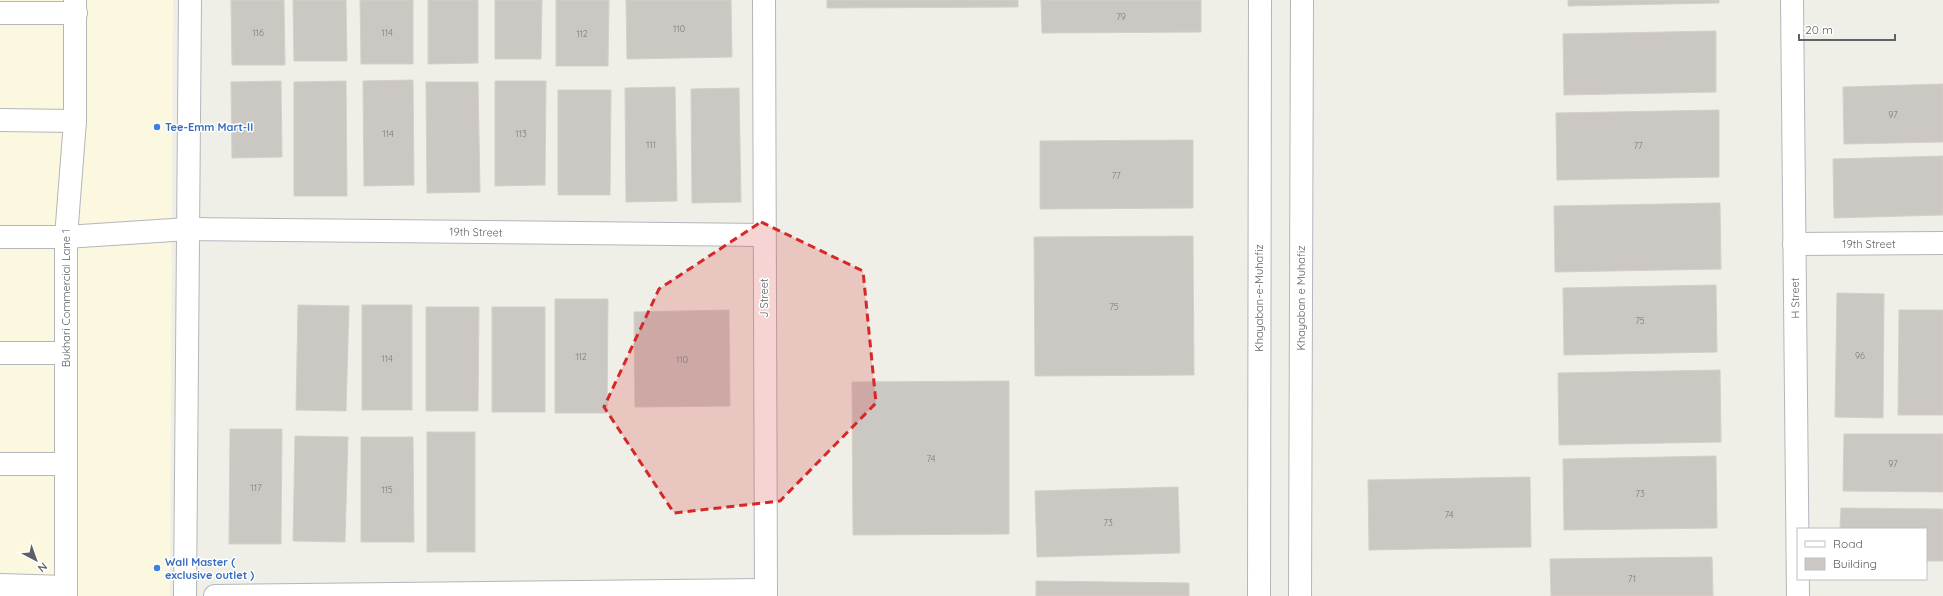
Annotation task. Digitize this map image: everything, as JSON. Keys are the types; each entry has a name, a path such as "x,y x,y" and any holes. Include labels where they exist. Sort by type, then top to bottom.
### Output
{"street":[{"path":"185,596 190,0"},
{"name":"J Street","path":"764,0 766,593"},
{"name":"Khayaban-e-Muhafiz","path":"1259,596 1260,0"},
{"name":"Khayaban e Muhafiz","path":"1300,596 1302,0"},
{"name":"H Street","path":"1792,0 1797,528"},
{"path":"0,13 75,7"},
{"name":"Bukhari Commercial Lane 1","path":"66,591 66,237 75,121 75,7"},
{"path":"0,120 75,121"},
{"name":"19th Street","path":"0,237 66,237 188,229 764,235"},
{"name":"19th Street","path":"1794,244 1943,243"},
{"path":"0,353 66,352"},
{"path":"0,464 66,464"},
{"name":"H Street","path":"1798,580 1798,596"},
{"path":"0,585 66,591"},
{"path":"216,596 766,593"}],"highlighted area":[{"path":"761,222 863,271 876,403 780,501 674,513 604,407 659,289"}],"shaded area":[{"path":"0,0 173,0 170,596 0,596"}],"building":[{"path":"231,0 284,0 285,65 232,65"},
{"path":"293,0 346,0 347,61 294,61"},
{"path":"360,0 413,0 413,64 361,64"},
{"path":"428,0 478,0 478,63 428,64"},
{"path":"495,0 542,0 541,59 495,59"},
{"path":"556,0 609,0 608,66 556,66"},
{"path":"626,0 731,0 732,57 627,59"},
{"path":"827,0 1018,0 1018,7 827,8"},
{"path":"1041,0 1201,0 1201,32 1042,33"},
{"path":"1568,0 1719,0 1719,3 1568,6"},
{"path":"1716,31 1716,92 1564,95 1563,34"},
{"path":"413,80 414,185 364,186 363,81"},
{"path":"281,81 282,157 232,158 231,82"},
{"path":"346,81 347,196 294,196 294,82"},
{"path":"495,81 546,81 545,185 495,186"},
{"path":"426,82 478,82 480,192 427,193"},
{"path":"1943,84 1943,142 1844,144 1843,87"},
{"path":"675,87 677,201 626,202 625,88"},
{"path":"739,88 741,202 692,203 691,89"},
{"path":"558,90 611,90 610,195 558,195"},
{"path":"1719,110 1719,177 1557,180 1556,113"},
{"path":"1193,140 1193,208 1040,209 1040,141"},
{"path":"1943,156 1943,215 1834,218 1833,159"},
{"path":"1720,203 1721,269 1555,272 1554,206"},
{"path":"1193,236 1194,375 1035,376 1034,237"},
{"path":"1716,285 1717,352 1564,355 1563,288"},
{"path":"1837,293 1884,294 1883,418 1835,417"},
{"path":"555,299 608,299 607,413 555,413"},
{"path":"298,305 349,306 346,411 296,410"},
{"path":"362,305 412,305 412,410 362,410"},
{"path":"426,307 479,307 478,411 426,411"},
{"path":"492,307 545,307 545,412 492,412"},
{"path":"729,310 730,406 635,407 634,312"},
{"path":"1899,310 1943,310 1943,415 1898,415"},
{"path":"1720,370 1721,442 1559,445 1558,373"},
{"path":"1009,381 1009,534 853,535 852,382"},
{"path":"230,429 282,429 281,544 229,544"},
{"path":"427,432 475,432 475,552 427,552"},
{"path":"1844,434 1943,434 1943,492 1843,491"},
{"path":"295,436 348,437 345,542 293,541"},
{"path":"361,437 413,437 414,542 361,542"},
{"path":"1716,456 1717,528 1564,530 1563,459"},
{"path":"1530,477 1531,547 1369,550 1368,480"},
{"path":"1178,487 1180,553 1037,557 1035,491"},
{"path":"1841,508 1943,509 1943,561 1927,561 1927,528 1840,528"},
{"path":"1712,557 1713,596 1551,596 1550,559"},
{"path":"1036,581 1189,583 1189,596 1036,596"}],"place":[{"name":"Tee-Emm Mart-II","path":"157,127"},
{"name":"Wall Master ( exclusive outlet )","path":"157,568"}]}
